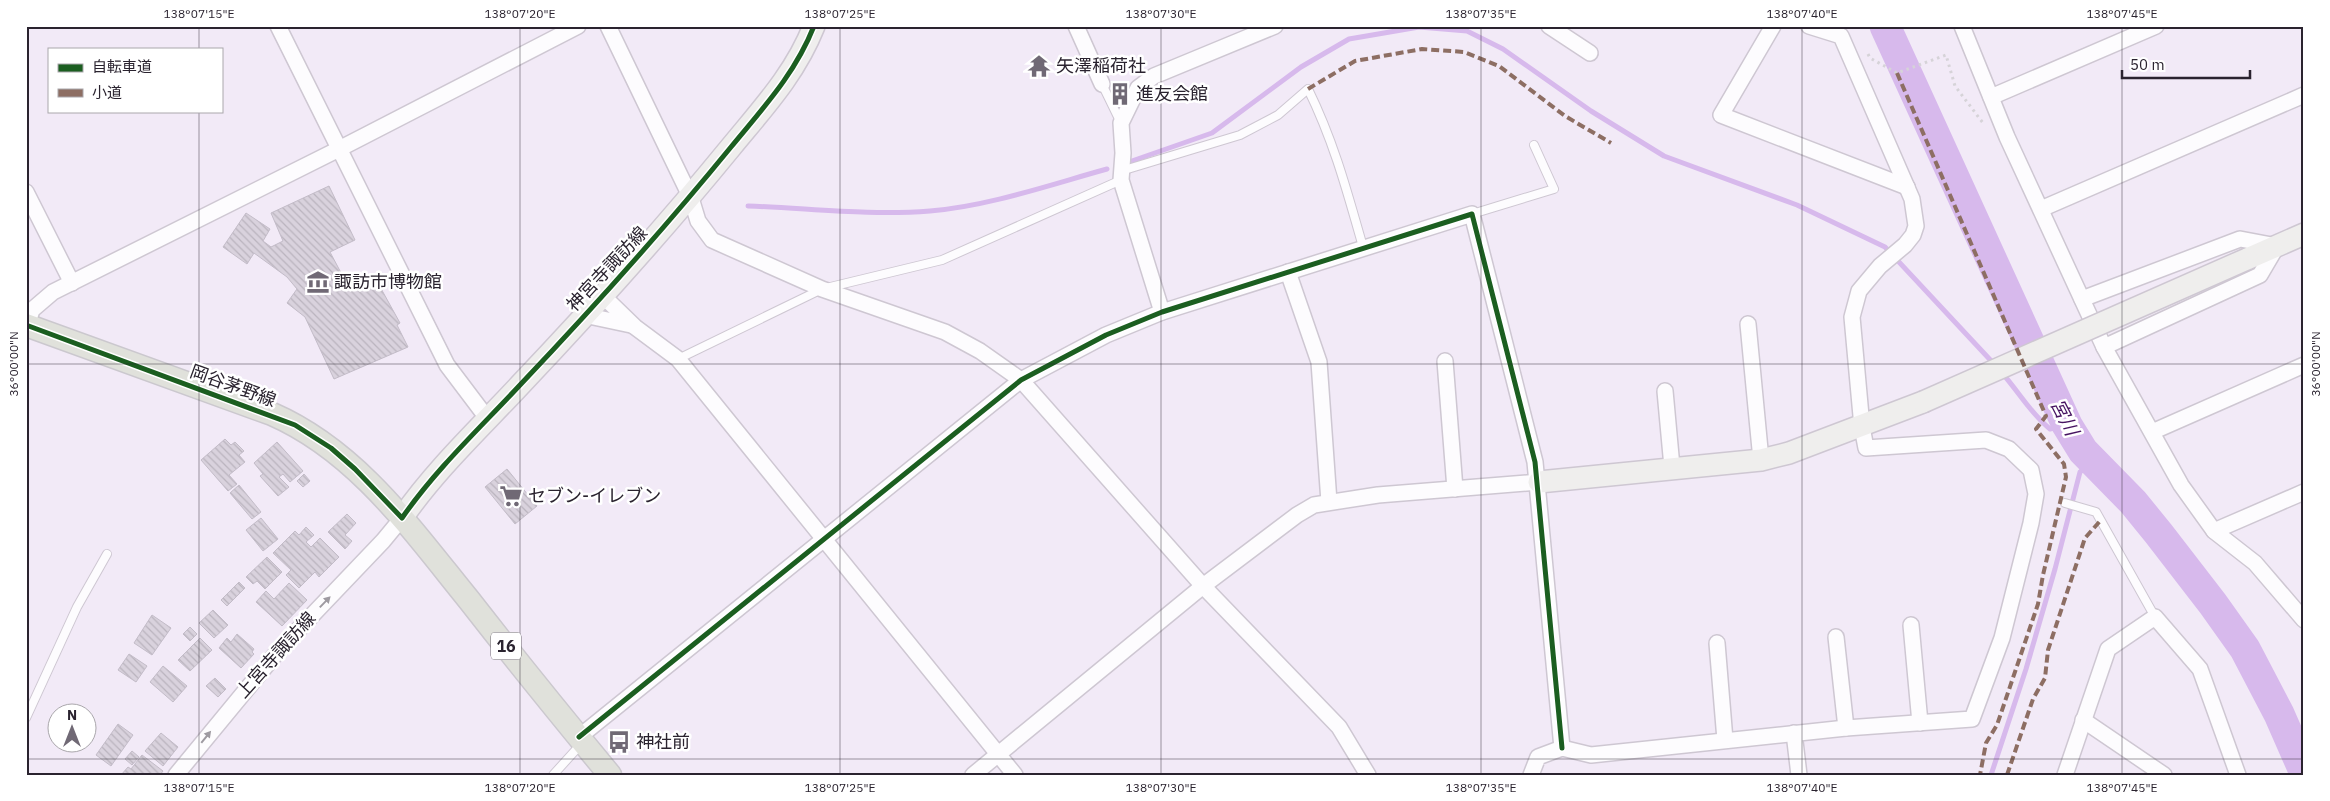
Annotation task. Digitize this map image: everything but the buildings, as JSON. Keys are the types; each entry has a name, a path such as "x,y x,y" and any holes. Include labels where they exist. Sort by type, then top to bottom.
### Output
{"main road":[{"name":"岡谷茅野線","path":"27,325 295,425 331,448 402,518 610,775"}],"street":[{"path":"278,26 447,365 486,418"},
{"path":"27,325 32,310 53,292 339,149 578,26"},
{"path":"608,26 691,198 698,221 712,240 822,289 945,332 980,351 1020,380 1203,586 1339,727 1368,775"},
{"name":"神宮寺諏訪線","path":"402,518 418,496 486,418 691,198 778,91 806,47 814,26"},
{"path":"1076,26 1102,84"},
{"path":"1162,312 1121,176 1121,123 1138,88 1154,76 1276,26"},
{"path":"1549,26 1590,53"},
{"path":"1773,26 1721,115 1907,188"},
{"path":"1531,775 1538,757 1562,748 1591,755 1846,728 1972,719 2002,638 2031,523 2036,494 2031,470 2022,459 2009,449 1986,440 1866,448 1862,427 1852,317 1859,291 1880,266 1906,245 1916,226 1912,199 1839,31 1809,26"},
{"path":"1962,26 2007,137 2104,347 2181,485 2214,531 2255,564 2304,620"},
{"path":"1991,98 2156,26"},
{"path":"2041,209 2304,95"},
{"path":"26,192 72,283"},
{"path":"581,740 824,538 1020,380 1106,335 1162,312 1472,214 1535,462 1562,748"},
{"path":"973,775 1203,586 1297,515 1314,505 1672,467 1761,460 1789,453 1862,427 1923,402 2304,234"},
{"path":"2082,298 2240,239 2277,246"},
{"path":"2104,347 2260,275 2277,246"},
{"path":"1288,272 1319,362 1329,502"},
{"path":"602,295 635,327 678,359 1014,775"},
{"path":"584,315 635,327"},
{"path":"1748,324 1761,460"},
{"path":"1445,361 1455,489"},
{"path":"2152,432 2304,365"},
{"path":"1666,390 1672,467"},
{"path":"2214,531 2304,492"},
{"name":"上宮寺諏訪線","path":"176,775 279,650 383,541 402,518"},
{"path":"2065,775 2108,649 2155,617 2200,669 2238,775"},
{"path":"1911,625 1920,723"},
{"path":"1836,637 1846,728"},
{"path":"1717,643 1726,740"},
{"path":"2083,720 2164,775"},
{"path":"1794,733 1799,775"}],"lane":[{"path":"1102,84 1121,123"},
{"path":"678,359 822,289 942,260 1121,176 1240,135 1278,114 1308,89 1325,124 1338,158 1363,247"},
{"path":"1472,214 1554,190 1534,145"},
{"path":"2065,503 2096,512 2155,617"},
{"path":"26,718 78,608 108,554"},
{"path":"553,775 581,740"}],"path":[{"path":"1866,52 1870,58 1897,73 1946,55 1955,86 1982,122 2007,137"}],"waterway":[{"name":"宮川","path":"1885,26 2067,425 2083,451 2133,502 2159,534 2245,649 2279,714 2304,771"},
{"path":"1129,162 1212,133 1301,67 1349,39 1419,27 1467,31 1503,49 1591,111 1664,156 1797,205 1885,247 1995,365"},
{"path":"748,206 884,213 930,211 997,200 1107,169"},
{"path":"2002,373 2050,429 2067,425"},
{"path":"1991,775 2026,669 2055,569 2080,472 2093,462"}],"marked path":[{"path":"1308,89 1355,61 1422,49 1464,52 1499,66 1565,116 1611,143"},
{"path":"1897,73 2046,416 2036,429 2064,464 2066,477 2038,604 1997,725 1986,743 1980,775"},
{"path":"2007,775 2033,699 2045,678 2048,650 2085,538 2101,520"}],"cycle path":[{"path":"26,325 295,425 331,448 355,469 402,518 459,449 601,297 706,178 788,75 798,60 814,26"},
{"path":"579,737 1021,380 1106,335 1162,312 1472,214 1535,462 1562,748"}],"place":[{"name":"矢澤稲荷社","path":"1039,66"},
{"name":"進友会館","path":"1120,94"},
{"name":"諏訪市博物館","path":"318,282"},
{"name":"セブン-イレブン","path":"511,496"},
{"name":"神社前","path":"619,742"}]}
